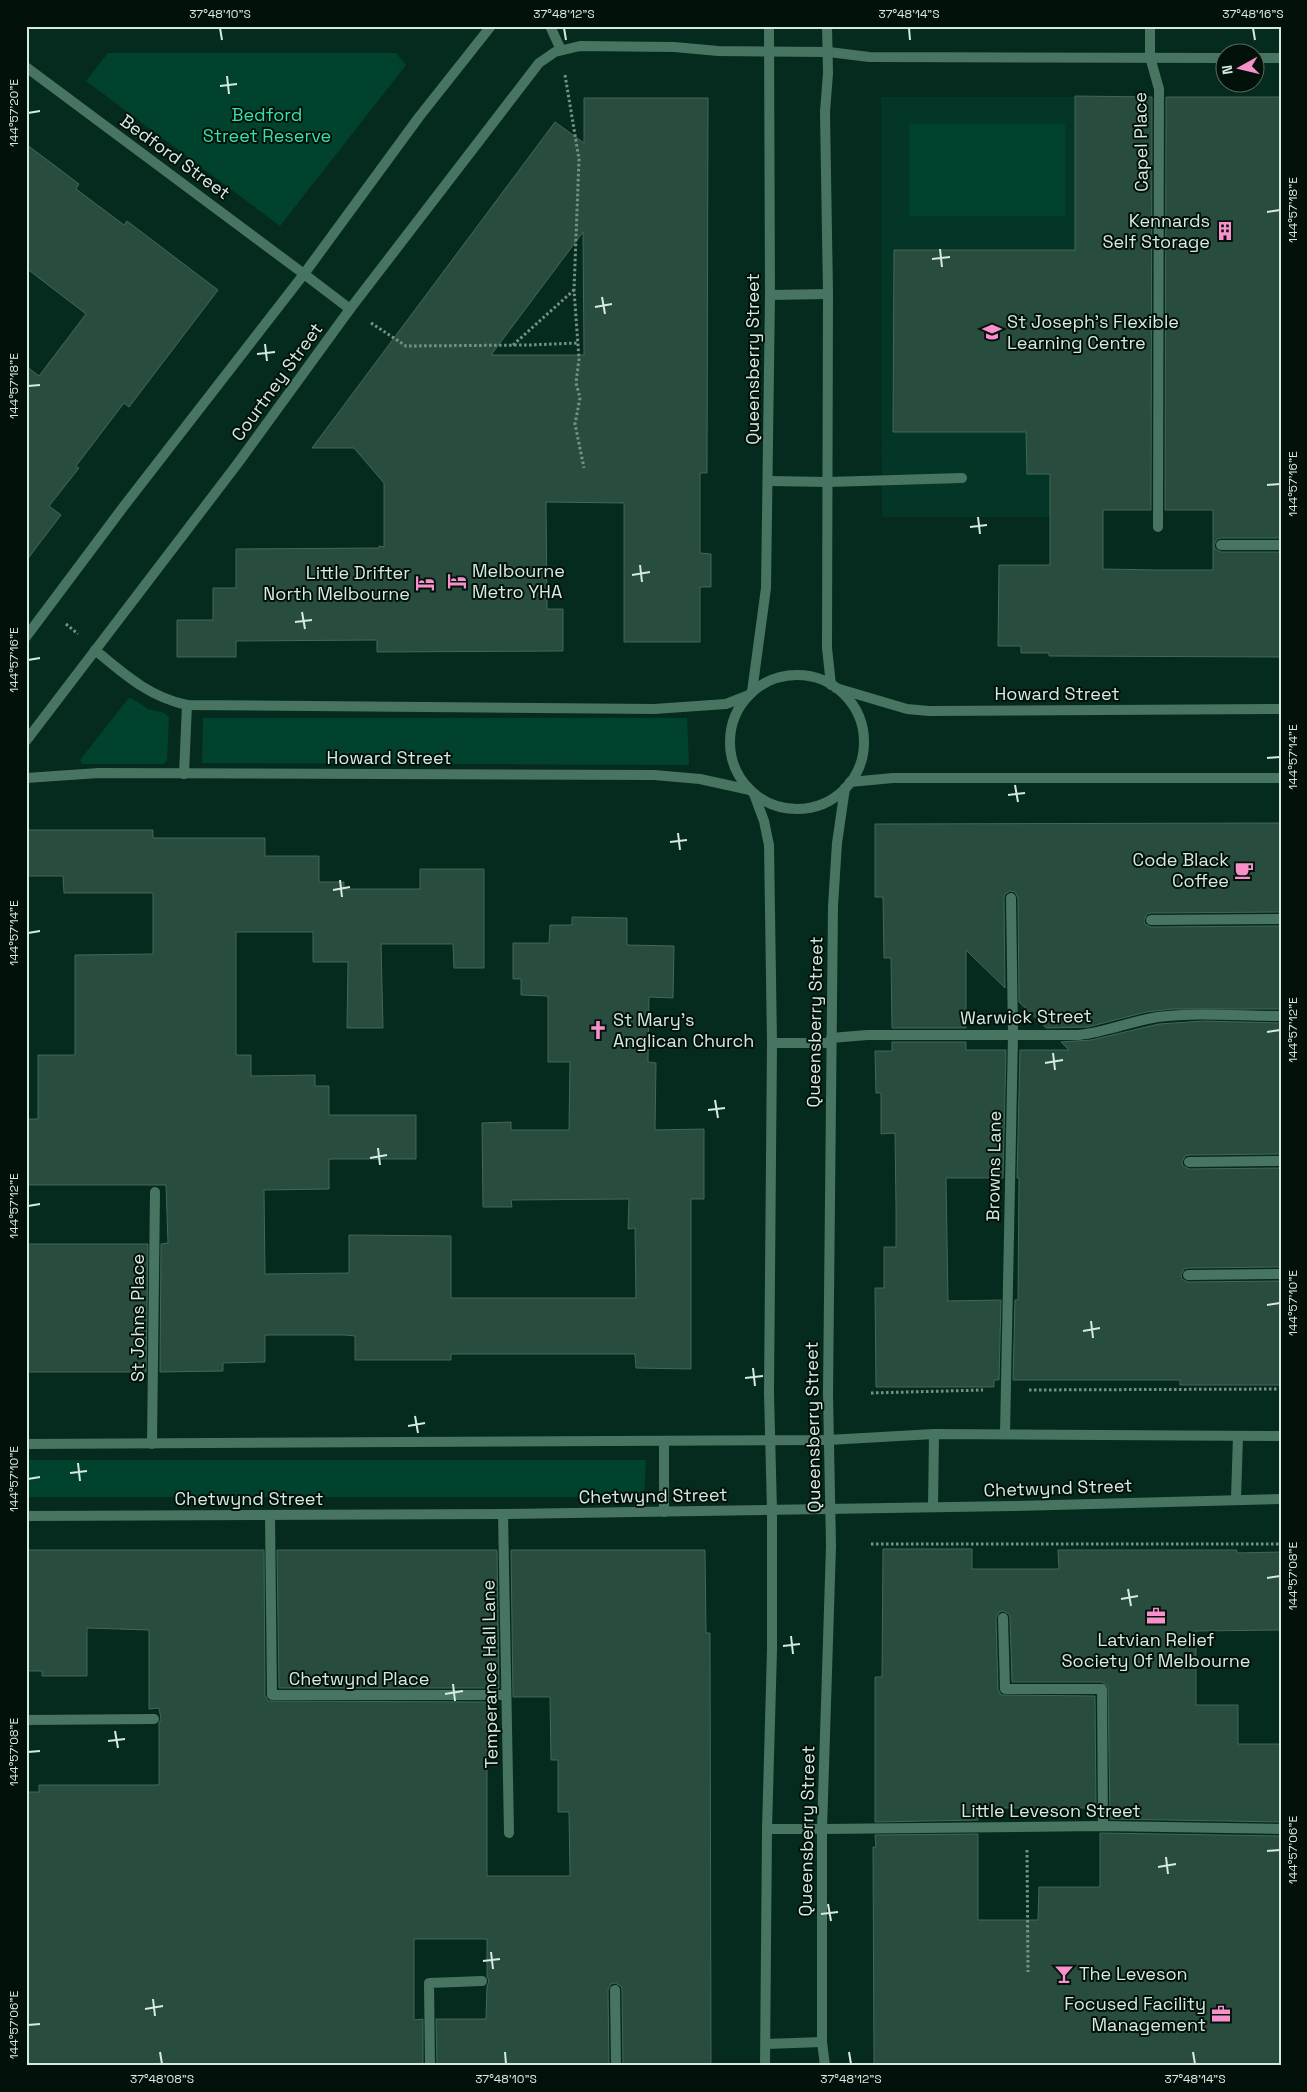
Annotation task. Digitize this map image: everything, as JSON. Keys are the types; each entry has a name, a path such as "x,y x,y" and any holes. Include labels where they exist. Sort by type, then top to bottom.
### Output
{"street":[{"path":"26,637 124,506 304,274 419,117 491,26"},
{"path":"550,26 561,50 580,46 636,46 718,51 829,52 869,57 1214,58"},
{"name":"Queensberry Street","path":"750,693 766,604 770,295 769,26"},
{"path":"827,26 829,52 825,112 828,294 828,648 834,686"},
{"name":"Capel Place","path":"1150,26 1150,58 1158,89 1158,527"},
{"name":"Courtney Street","path":"26,741 238,463 350,309 531,72 550,55 561,50"},
{"path":"1264,58 1281,58"},
{"name":"Bedford Street","path":"26,67 350,309"},
{"path":"770,295 828,294"},
{"path":"769,481 828,482 962,478"},
{"path":"1221,545 1281,545"},
{"path":"95,650 144,689 163,699 187,705 654,709 717,705 750,693 773,679 796,675 808,676 834,686 852,705 858,715 862,732 863,750 861,762 848,785 822,804 794,809 780,807 752,792"},
{"name":"Howard Street","path":"834,686 900,707 929,710 1281,709"},
{"path":"750,693 732,722 730,743 731,754 737,773 752,792 764,821 769,845 772,1043 768,1393 772,1510 772,1650 767,1829 765,2066"},
{"path":"184,774 187,705"},
{"name":"Howard Street","path":"26,778 100,773 654,775 700,779 752,792"},
{"path":"848,785 894,778 1281,778"},
{"name":"Queensberry Street","path":"825,2066 822,2042 822,1828 831,1546 828,1440 831,1040 834,883 837,842 848,785"},
{"name":"Browns Lane","path":"1006,1434 1013,1035 1011,898"},
{"path":"1151,920 1281,919"},
{"name":"Warwick Street","path":"772,1043 867,1036 1094,1033 1147,1019 1175,1016 1281,1016"},
{"path":"1189,1162 1281,1161"},
{"name":"St Johns Place","path":"152,1444 155,1192"},
{"path":"1188,1275 1281,1274"},
{"path":"933,1507 934,1434"},
{"path":"26,1444 828,1440 934,1434 1281,1436"},
{"path":"1236,1498 1238,1436"},
{"path":"664,1441 664,1512"},
{"name":"Chetwynd Street","path":"26,1516 664,1512 1014,1506 1281,1498"},
{"name":"Temperance Hall Lane","path":"503,1514 509,1833"},
{"name":"Chetwynd Place","path":"270,1515 272,1695 506,1696"},
{"path":"1003,1618 1005,1689 1102,1689 1103,1826"},
{"path":"26,1720 154,1719"},
{"name":"Little Leveson Street","path":"767,1829 1103,1826 1281,1828"},
{"path":"430,2066 429,1983 482,1980"},
{"path":"615,1990 616,2066"},
{"path":"766,2044 822,2042"}],"path":[{"path":"561,50 579,159 574,290 579,359 576,382 580,398 575,424 584,468"},
{"path":"513,346 574,290"},
{"path":"350,309 406,346 513,346 578,343"},
{"path":"48,608 95,650"},
{"path":"871,1393 1006,1390 1281,1389"},
{"path":"871,1544 1281,1544"},
{"path":"1027,1827 1028,1972"}],"shaded area":[{"name":"St Joseph's Flexible Learning Centre","path":"881,97 1147,97 1102,232 1102,517 882,517"}],"green space":[{"name":"Bedford Street Reserve","path":"108,53 396,53 406,65 280,226 86,81"},
{"path":"909,124 1065,124 1065,216 909,216"},
{"path":"131,698 148,709 165,713 169,718 167,760 164,764 82,764 80,760 128,699"},
{"path":"203,718 687,718 689,765 202,763"},
{"path":"26,1460 646,1460 644,1497 26,1497"}],"building":[{"path":"1075,96 1152,97 1151,510 1103,510 1103,569 1158,570 1213,570 1213,510 1165,510 1166,97 1281,97 1281,538 1221,538 1217,539 1214,545 1215,549 1221,552 1281,552 1281,657 1049,656 1049,653 1021,653 1021,646 998,646 999,565 1050,565 1050,474 1027,474 1026,432 893,432 894,250 1075,250"},
{"path":"584,98 708,98 707,473 700,473 700,553 711,554 711,587 700,587 700,642 624,642 624,503 546,502 547,609 563,609 563,651 377,652 377,640 236,641 236,657 177,657 177,620 213,620 213,588 236,588 236,549 384,547 384,483 354,448 312,448 555,122 584,143","holes":["583,232 584,355 491,355"]},
{"path":"26,144 79,184 76,189 124,225 127,221 218,290 129,407 124,403 76,466 79,468 49,506 61,515 26,561 26,366 39,376 86,314 26,268"},
{"path":"1281,823 1281,912 1151,913 1147,914 1144,920 1145,924 1151,927 1281,926 1281,1009 1172,1009 1146,1012 1088,1027 1046,1028 1019,1002 1018,898 1015,892 1010,891 1005,894 1004,898 1005,988 966,950 966,1028 892,1028 891,958 884,958 883,897 875,897 875,824"},
{"path":"26,830 153,830 153,838 265,838 265,856 319,856 319,882 344,882 344,889 420,889 420,869 484,869 484,968 454,968 453,944 381,944 383,1028 347,1028 348,962 313,962 313,932 236,932 236,1055 251,1055 251,1076 315,1075 315,1086 329,1086 329,1115 416,1115 416,1159 329,1159 329,1189 264,1190 265,1274 349,1273 349,1235 451,1236 451,1298 636,1298 635,1228 628,1229 629,1199 511,1200 512,1207 483,1207 482,1123 511,1122 511,1130 569,1130 570,1062 548,1062 548,996 521,995 521,979 513,979 513,943 549,943 550,925 572,925 572,917 627,918 627,945 674,946 673,998 649,997 648,1062 656,1063 655,1130 704,1129 704,1199 691,1199 691,1369 636,1368 635,1354 451,1354 451,1360 355,1360 355,1336 265,1335 265,1362 223,1363 223,1371 160,1372 161,1244 168,1243 166,1185 26,1185 26,1119 38,1119 38,1055 75,1055 75,955 153,954 153,893 64,893 63,876 26,876"},
{"path":"1204,1021 1281,1023 1281,1154 1189,1155 1185,1156 1182,1162 1183,1166 1189,1169 1281,1168 1281,1267 1188,1268 1184,1269 1181,1275 1182,1279 1188,1282 1281,1281 1281,1385 1180,1385 1180,1380 1013,1380 1015,1300 1018,1300 1019,1178 1017,1178 1020,1050 1069,1050 1061,1042 1091,1040 1159,1024"},
{"path":"892,1042 966,1042 966,1050 1006,1050 1003,1178 946,1178 948,1301 1001,1300 999,1380 994,1380 994,1387 876,1387 875,1288 884,1288 884,1247 896,1247 896,1207 895,1133 881,1134 881,1093 876,1093 875,1051 892,1051"},
{"path":"26,1244 148,1244 146,1372 26,1372"},
{"path":"883,1549 972,1549 972,1569 1059,1569 1058,1550 1237,1550 1237,1553 1281,1552 1281,1630 1196,1631 1196,1705 1238,1705 1238,1744 1281,1744 1281,1822 1110,1819 1108,1686 1102,1682 1012,1682 1010,1618 1009,1614 1003,1611 999,1612 996,1618 998,1689 1001,1695 1095,1696 1096,1808 978,1808 978,1820 875,1822 875,1677 882,1677"},
{"path":"26,1550 264,1550 265,1695 268,1701 487,1702 487,1876 570,1876 569,1812 558,1812 558,1760 551,1760 550,1697 513,1697 511,1550 705,1550 706,1633 710,1633 711,2066 623,2066 622,1990 621,1986 615,1983 611,1984 608,1990 609,2066 437,2066 436,2019 486,2019 487,1986 489,1981 487,1976 487,1939 414,1939 414,2020 423,2019 423,2066 26,2066 26,1792 39,1792 39,1785 159,1785 159,1723 161,1719 159,1708 149,1709 149,1630 87,1628 87,1676 42,1676 42,1671 26,1671"},
{"path":"277,1550 497,1550 499,1688 279,1688"},
{"path":"1100,1833 1281,1836 1281,2066 874,2066 873,1847 876,1847 875,1835 978,1834 978,1920 1038,1920 1039,1887 1100,1887"}],"place":[{"name":"Kennards Self Storage","path":"1225,231"},
{"name":"St Joseph's Flexible Learning Centre","path":"992,332"},
{"name":"Melbourne Metro YHA","path":"457,581"},
{"name":"Little Drifter North Melbourne","path":"425,583"},
{"name":"Code Black Coffee","path":"1244,870"},
{"name":"St Mary's Anglican Church","path":"598,1030"},
{"name":"Latvian Relief Society Of Melbourne","path":"1156,1616"},
{"name":"The Leveson","path":"1064,1974"},
{"name":"Focused Facility Management","path":"1221,2014"}]}
